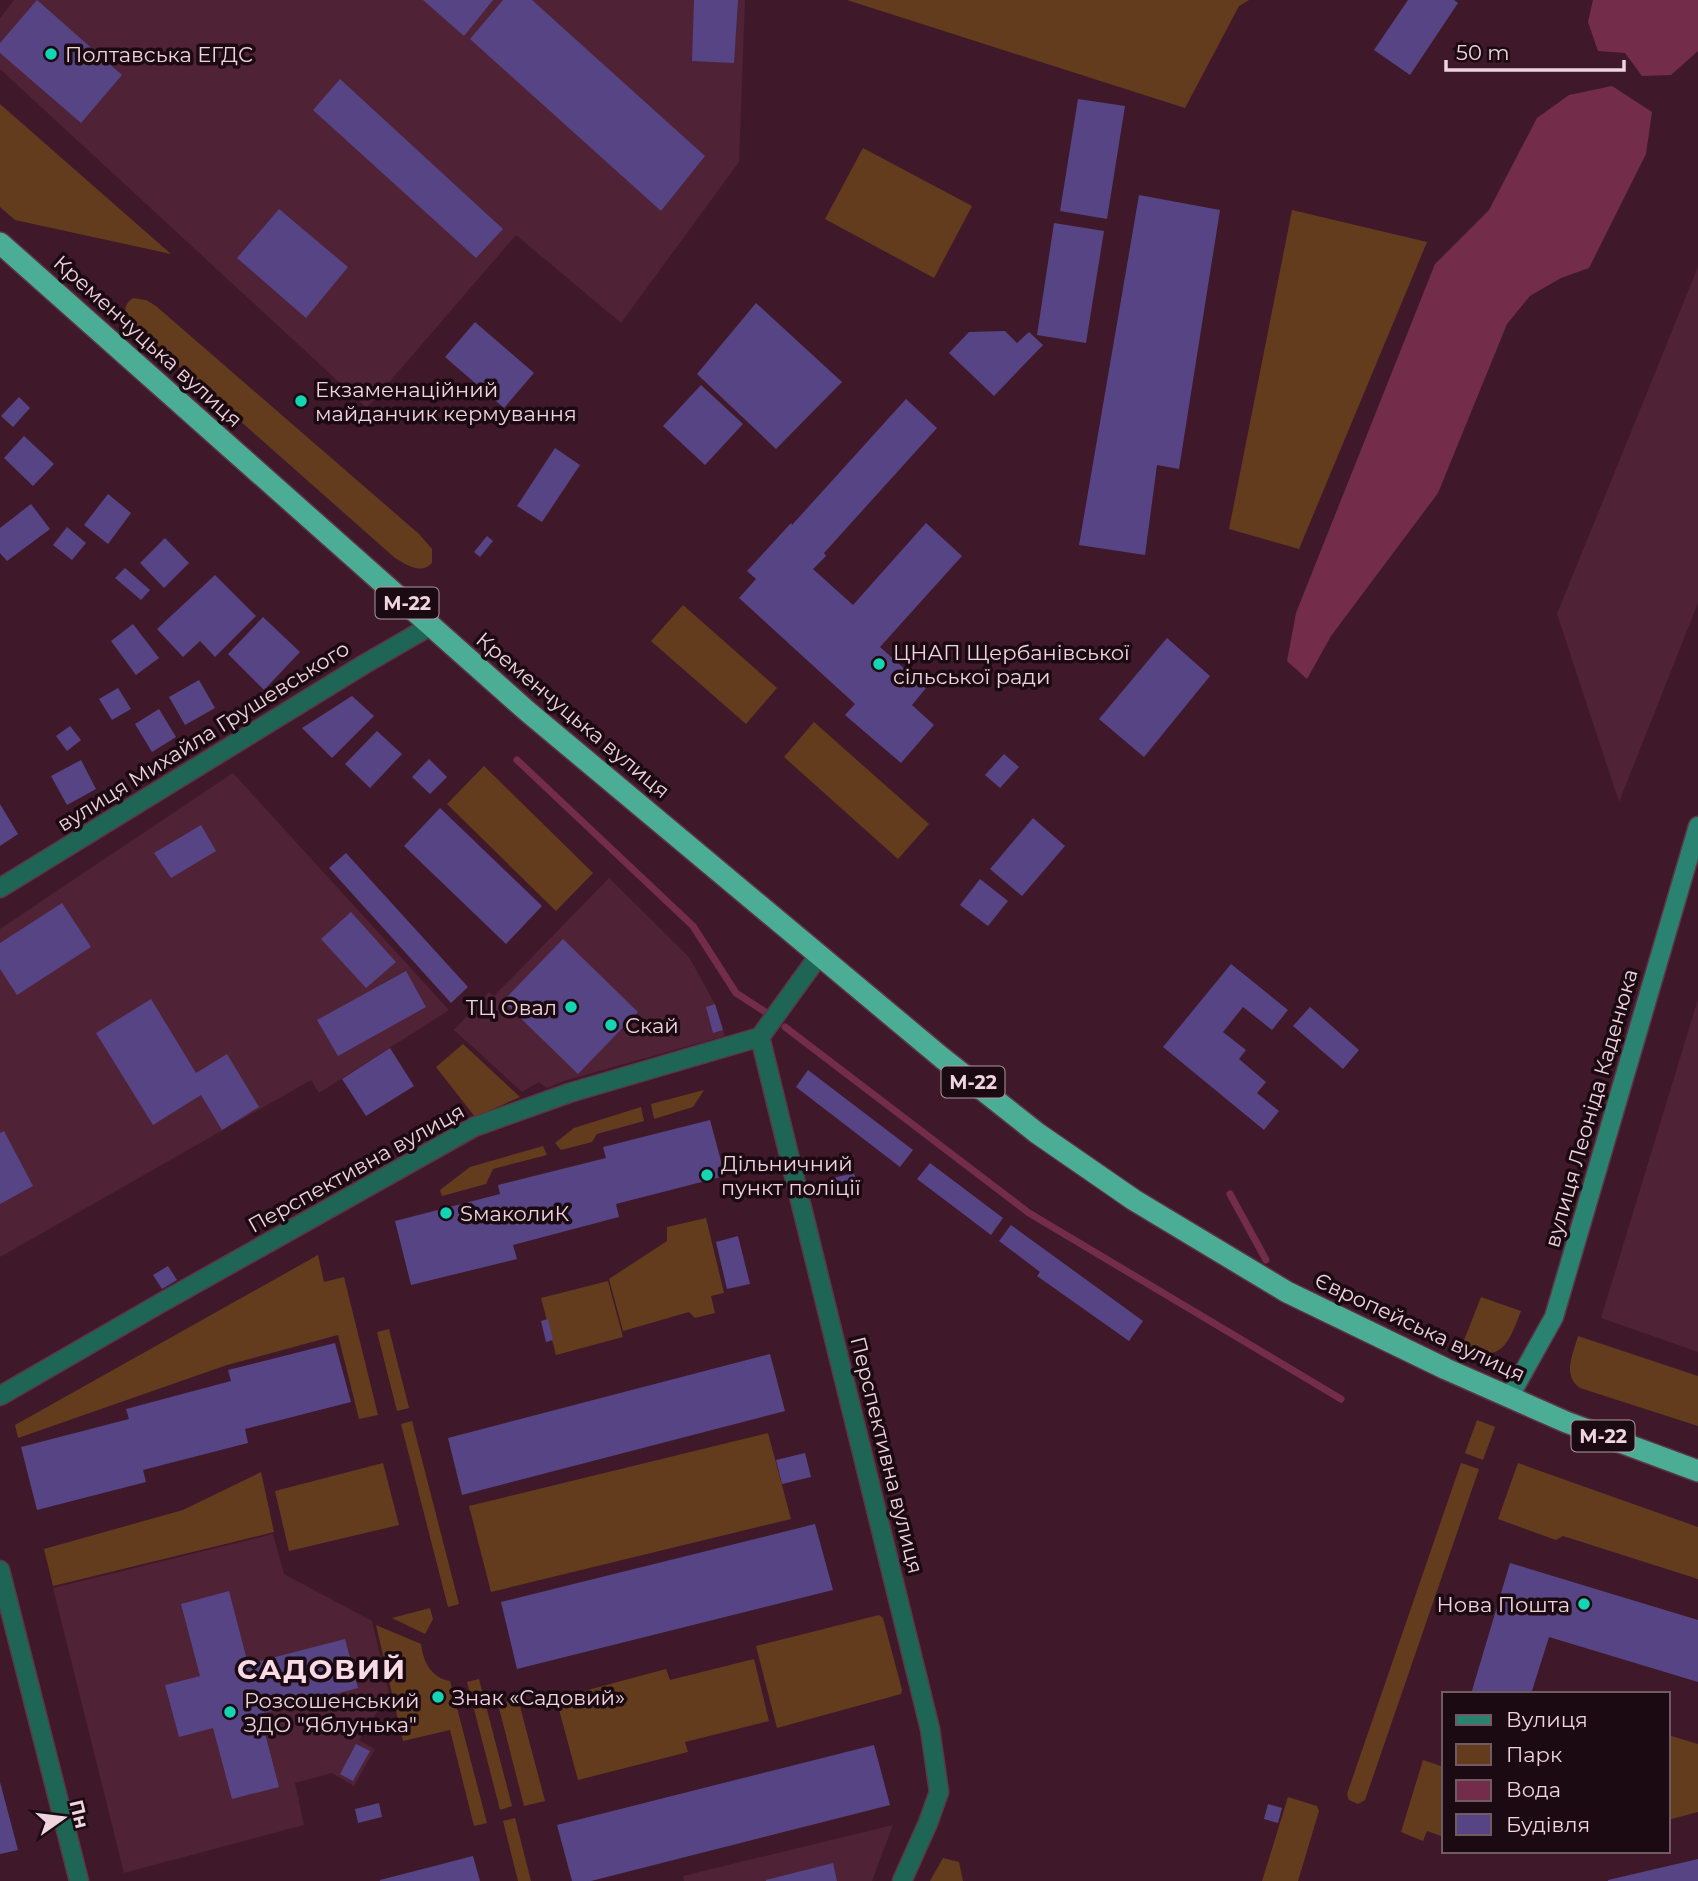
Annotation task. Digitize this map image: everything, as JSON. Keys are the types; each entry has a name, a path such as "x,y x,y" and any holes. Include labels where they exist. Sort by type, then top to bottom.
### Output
{"highway":[{"name":"Кременчуцька вулиця","path":"0,243 527,711 940,1056 1037,1133 1134,1200"},
{"name":"Європейська вулиця","path":"1134,1200 1287,1292 1446,1369 1566,1422 1698,1471"}],"street":[{"name":"вулиця Михайла Грушевського","path":"0,888 353,670 432,625"},
{"name":"вулиця Леоніда Каденюка","path":"1510,1396 1554,1317 1698,826"},
{"path":"760,1037 820,954"},
{"name":"Перспективна вулиця","path":"0,1396 474,1127 569,1093 760,1037 930,1729 939,1792 902,1881"},
{"path":"0,1570 79,1881"}],"shaded area":[{"path":"14,0 745,0 739,162 621,323 516,235 367,408 0,69 0,18"},
{"path":"1698,267 1698,603 1619,802 1557,614"},
{"path":"233,773 449,1010 319,1093 311,1080 0,1257 0,929"},
{"path":"609,878 689,957 715,1004 725,1036 547,1088 539,1082 522,1092 454,1030 489,992 494,996"},
{"path":"1698,999 1698,1352 1601,1318"},
{"name":"Розсошенський ЗДО \"Яблунька\"","path":"273,1534 284,1574 372,1621 389,1693 359,1740 375,1749 354,1786 332,1773 295,1783 304,1825 124,1873 53,1588"},
{"path":"893,1825 872,1881 684,1881 683,1876"}],"green space":[{"path":"847,0 1249,0 1239,6 1185,108"},
{"path":"0,104 171,254 15,220 0,207"},
{"path":"863,148 972,206 934,278 825,219"},
{"path":"1292,210 1427,242 1299,549 1229,529"},
{"path":"133,298 146,300 156,306 419,534 432,549 432,563 419,569 395,558 135,328 126,312 129,301"},
{"path":"683,605 777,688 746,724 651,641"},
{"path":"814,722 929,824 898,859 784,757"},
{"path":"484,766 593,873 556,911 447,804"},
{"path":"463,1044 520,1097 475,1117 436,1067"},
{"path":"704,1090 693,1107 654,1119 651,1104"},
{"path":"641,1107 644,1121 597,1134 592,1142 561,1150 555,1143 574,1128"},
{"path":"543,1146 547,1155 493,1169 486,1184 442,1196 440,1190 470,1167"},
{"path":"706,1218 724,1293 711,1296 715,1313 695,1318 689,1312 623,1331 609,1279 667,1241 667,1227"},
{"path":"318,1255 324,1282 344,1277 378,1415 359,1419 338,1335 227,1365 18,1438 15,1425"},
{"path":"608,1281 623,1337 556,1355 541,1298"},
{"path":"1481,1297 1521,1311 1507,1342 1494,1352 1485,1354 1461,1348"},
{"path":"389,1329 409,1408 397,1411 377,1332"},
{"path":"1578,1336 1698,1376 1698,1426 1580,1388 1571,1377 1570,1371"},
{"path":"1477,1420 1495,1427 1483,1460 1465,1453"},
{"path":"412,1421 459,1604 448,1607 401,1424"},
{"path":"768,1433 791,1519 491,1592 469,1506"},
{"path":"383,1463 399,1525 289,1551 275,1491"},
{"path":"1461,1463 1479,1469 1365,1800 1358,1804 1349,1800 1347,1794"},
{"path":"1518,1463 1698,1527 1698,1579 1563,1536 1556,1540 1498,1519"},
{"path":"261,1472 274,1532 53,1586 44,1549 183,1510"},
{"path":"430,1608 433,1619 425,1634 392,1618"},
{"path":"879,1615 883,1618 901,1694 777,1728 756,1646"},
{"path":"376,1625 421,1644 429,1668 450,1681 487,1823 474,1826 450,1730 403,1741"},
{"path":"754,1659 769,1721 685,1742 688,1752 578,1780 558,1698 666,1669 670,1680"},
{"path":"479,1679 512,1806 500,1810 467,1682"},
{"path":"518,1699 545,1801 524,1806 498,1704"},
{"path":"1670,1736 1698,1744 1698,1812 1670,1819"},
{"path":"1423,1760 1442,1766 1442,1836 1427,1831 1423,1841 1401,1832"},
{"path":"1288,1797 1317,1806 1319,1811 1298,1881 1262,1881"},
{"path":"515,1818 531,1881 518,1881 503,1821"},
{"path":"943,1858 959,1862 963,1881 930,1881"}],"water":[{"path":"1593,0 1698,0 1698,51 1671,75 1642,76 1625,53 1598,51 1588,22"},
{"path":"1612,86 1652,112 1646,154 1589,268 1561,278 1530,296 1507,324 1438,493 1331,636 1307,679 1287,661 1296,613 1435,264 1489,210 1537,118 1569,95"}],"building":[{"path":"37,0 122,75 81,123 0,53 0,43"},
{"path":"423,0 493,0 464,36"},
{"path":"503,0 532,0 705,156 661,211 470,39"},
{"path":"694,0 738,0 734,63 692,61"},
{"path":"1408,0 1454,0 1458,3 1410,75 1374,50"},
{"path":"340,79 503,229 476,258 313,110"},
{"path":"1078,99 1125,106 1107,219 1060,211"},
{"path":"1139,195 1220,210 1179,469 1157,465 1145,555 1079,545"},
{"path":"279,209 348,267 306,318 237,258"},
{"path":"1054,223 1104,231 1086,343 1037,335"},
{"path":"756,303 842,382 776,449 697,374"},
{"path":"475,322 534,373 504,408 445,357"},
{"path":"1005,331 1017,343 1029,332 1043,345 994,396 949,353 969,332"},
{"path":"701,385 743,424 705,465 663,426"},
{"path":"19,397 30,408 13,427 1,416"},
{"path":"906,399 937,428 824,553 826,556 813,569 853,605 926,523 962,556 880,647 926,688 912,705 934,725 901,763 845,715 855,704 739,598 756,579 747,571"},
{"path":"24,436 54,464 33,486 4,458"},
{"path":"555,448 580,465 542,522 517,506"},
{"path":"108,494 131,513 108,544 84,525"},
{"path":"31,504 50,529 7,561 0,553 0,528"},
{"path":"67,527 86,543 72,560 53,545"},
{"path":"487,536 493,541 480,557 474,552"},
{"path":"165,538 189,563 164,588 140,563"},
{"path":"125,568 150,590 141,600 115,578"},
{"path":"215,575 256,616 215,657 200,641 183,657 157,629"},
{"path":"263,617 300,652 264,690 228,654"},
{"path":"133,624 159,658 136,675 111,641"},
{"path":"1167,638 1210,676 1144,757 1099,719"},
{"path":"199,680 215,708 185,725 169,697"},
{"path":"118,688 131,709 112,720 99,699"},
{"path":"352,696 374,716 332,758 302,728"},
{"path":"159,709 176,737 152,752 135,724"},
{"path":"70,726 81,740 67,751 56,736"},
{"path":"377,731 402,754 370,788 345,764"},
{"path":"1004,754 1019,767 1000,788 985,775"},
{"path":"429,759 447,777 430,794 412,777"},
{"path":"81,760 96,789 67,805 51,776"},
{"path":"0,804 18,834 0,846"},
{"path":"440,808 542,906 506,944 404,846"},
{"path":"1033,818 1065,846 1022,896 990,869"},
{"path":"201,825 216,851 171,878 154,853"},
{"path":"346,853 468,987 451,1003 329,868"},
{"path":"980,879 1008,901 988,926 960,905"},
{"path":"62,903 91,947 17,995 0,969 0,943"},
{"path":"351,912 396,962 366,988 321,939"},
{"name":"ТЦ Овал","path":"563,939 638,1012 578,1074 503,1001"},
{"path":"1231,964 1288,1010 1272,1030 1243,1007 1223,1032 1246,1050 1239,1059 1266,1082 1257,1093 1279,1111 1264,1130 1163,1047"},
{"path":"406,971 426,1007 338,1056 317,1020"},
{"path":"151,999 196,1073 227,1054 259,1107 222,1130 201,1095 153,1125 96,1033"},
{"path":"715,1004 723,1030 713,1033 706,1007"},
{"path":"1310,1007 1359,1050 1343,1069 1293,1026"},
{"path":"390,1048 414,1086 366,1116 342,1079"},
{"path":"808,1070 913,1150 900,1167 796,1087"},
{"path":"710,1120 725,1176 616,1204 619,1217 513,1245 517,1259 411,1285 395,1221 500,1194 498,1185 606,1158 603,1147"},
{"path":"4,1131 33,1186 0,1204 0,1133"},
{"path":"930,1163 1003,1218 991,1235 917,1179"},
{"path":"854,1173 858,1189 837,1194 833,1178"},
{"path":"1011,1225 1143,1321 1129,1341 1037,1276 1040,1272 999,1241"},
{"path":"738,1236 750,1284 727,1289 716,1242"},
{"path":"168,1266 177,1280 162,1289 153,1275"},
{"path":"548,1319 553,1340 546,1342 541,1321"},
{"path":"335,1343 351,1402 245,1429 248,1443 143,1470 146,1482 37,1510 21,1447 129,1419 126,1409 231,1381 228,1370"},
{"path":"770,1354 785,1411 462,1495 448,1438"},
{"path":"805,1453 811,1477 782,1484 776,1460"},
{"path":"815,1524 833,1590 517,1669 501,1602"},
{"path":"1510,1563 1698,1620 1698,1682 1549,1637 1532,1692 1472,1692"},
{"path":"229,1591 248,1664 345,1639 358,1688 260,1714 279,1787 232,1799 213,1728 179,1737 165,1685 200,1676 181,1604"},
{"path":"356,1744 370,1751 353,1781 340,1774"},
{"path":"874,1745 890,1805 591,1881 572,1881 557,1825"},
{"path":"0,1782 18,1850 0,1854"},
{"path":"379,1803 382,1817 358,1823 355,1809"},
{"path":"1268,1804 1282,1808 1278,1823 1264,1819"},
{"path":"473,1856 480,1881 380,1881 380,1880"},
{"path":"1698,1859 1698,1881 1608,1881 1608,1880"},
{"path":"833,1863 837,1881 766,1881 766,1880"}],"waterway":[{"path":"517,760 693,926 736,993 767,1013"},
{"path":"785,1027 1029,1213 1341,1399"},
{"path":"1230,1194 1266,1260"}],"place":[{"name":"Полтавська ЕГДС","path":"51,54"},
{"name":"Екзаменаційний майданчик кермування","path":"301,401"},
{"name":"ЦНАП Щербанівської сільської ради","path":"879,664"},
{"name":"ТЦ Овал","path":"571,1007"},
{"name":"Скай","path":"611,1025"},
{"name":"Дільничний пункт поліції","path":"707,1175"},
{"name":"SмаколиК","path":"446,1213"},
{"name":"Нова Пошта","path":"1584,1604"},
{"name":"Знак «Садовий»","path":"438,1697"},
{"name":"Розсошенський ЗДО \"Яблунька\"","path":"230,1712"}],"district":[{"name":"САДОВИЙ","path":"322,1669"}]}
